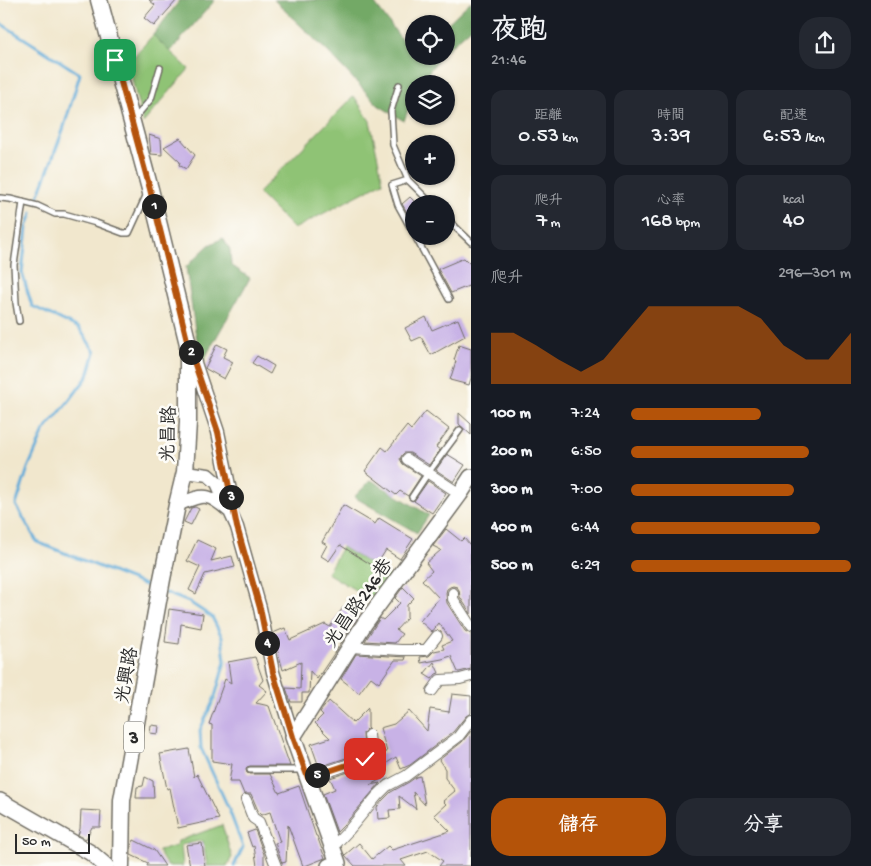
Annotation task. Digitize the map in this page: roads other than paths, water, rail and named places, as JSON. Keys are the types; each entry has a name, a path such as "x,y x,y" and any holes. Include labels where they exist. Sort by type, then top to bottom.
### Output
{"main road":[{"name":"光昌路","path":"99,0 150,189 188,344 188,422 185,472"},
{"name":"3","path":"177,505 185,472"},
{"name":"光昌路246巷","path":"293,737 365,623 471,477"},
{"name":"光興路","path":"121,866 122,800 156,609 177,505"},
{"name":"光昌路","path":"293,737 333,847 336,865"},
{"path":"0,801 91,853 106,866"}],"street":[{"path":"188,344 218,432 237,527"},
{"path":"407,459 460,494"},
{"name":"光昌路","path":"185,472 208,476 217,484 237,527 260,608 273,672 293,737"},
{"path":"177,505 208,496 228,510 237,527"},
{"path":"453,593 453,599 471,627"},
{"path":"350,647 426,650 437,636"},
{"path":"432,691 440,680 460,679 471,676"},
{"path":"333,847 387,786 406,776 458,737 471,720"},
{"path":"307,774 365,759 371,752 369,735"},
{"path":"246,800 253,818 259,822 276,866"}],"lane":[{"path":"132,121 151,99 160,68"},
{"path":"399,85 391,111 393,145 405,173"},
{"path":"405,181 392,186 398,206 405,219"},
{"path":"413,185 423,195"},
{"path":"0,198 38,206 55,214 64,214 123,233 130,232 150,189"},
{"path":"19,321 14,265 23,202"},
{"path":"455,227 471,242"},
{"path":"419,245 449,299"},
{"path":"412,497 460,430"},
{"path":"250,770 307,774"}],"waterway":[{"path":"0,23 80,74 63,130 38,197"},
{"path":"32,213 27,227 22,273 32,306 79,328 95,352 88,376 44,431 28,468 16,505 37,542 155,589"},
{"path":"166,593 189,602 212,617 222,637 225,661 215,697 200,730 201,748 228,807 243,847 234,866"}]}
